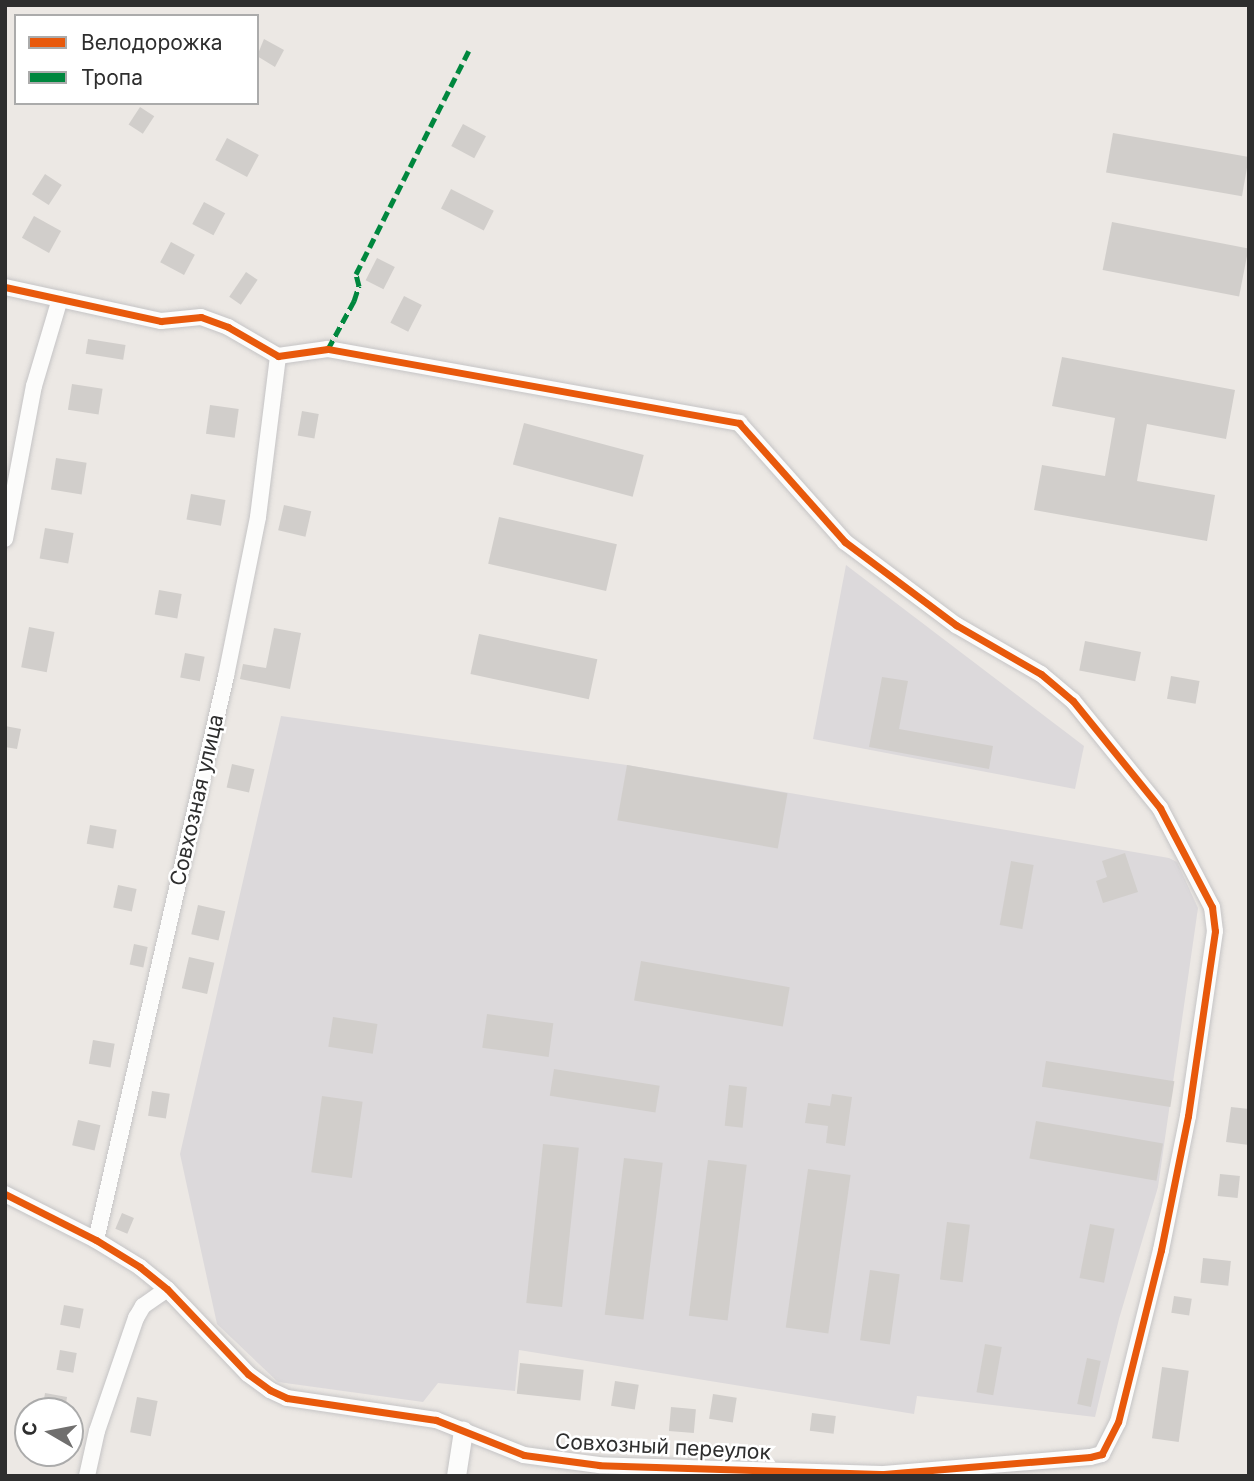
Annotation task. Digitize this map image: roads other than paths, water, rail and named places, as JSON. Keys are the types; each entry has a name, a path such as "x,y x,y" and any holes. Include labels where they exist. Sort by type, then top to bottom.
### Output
{"street":[{"path":"5,287 161,321 201,317 228,327 278,356"},
{"path":"5,539 34,386 60,299"},
{"name":"Совхозный переулок","path":"5,1194 96,1240 167,1289 248,1374 270,1390 287,1398 436,1420 524,1455 599,1465 718,1473 881,1474 1011,1470 1102,1454 1118,1422 1161,1250 1188,1116 1215,931 1212,907 1160,808 1065,694 1041,674 956,625 845,542 739,423 328,349 278,356"},
{"name":"Совхозная улица","path":"96,1240 226,676 258,517 278,356"},
{"path":"87,1476 97,1431 136,1318 143,1306 167,1289"},
{"path":"456,1476 463,1430"}]}
